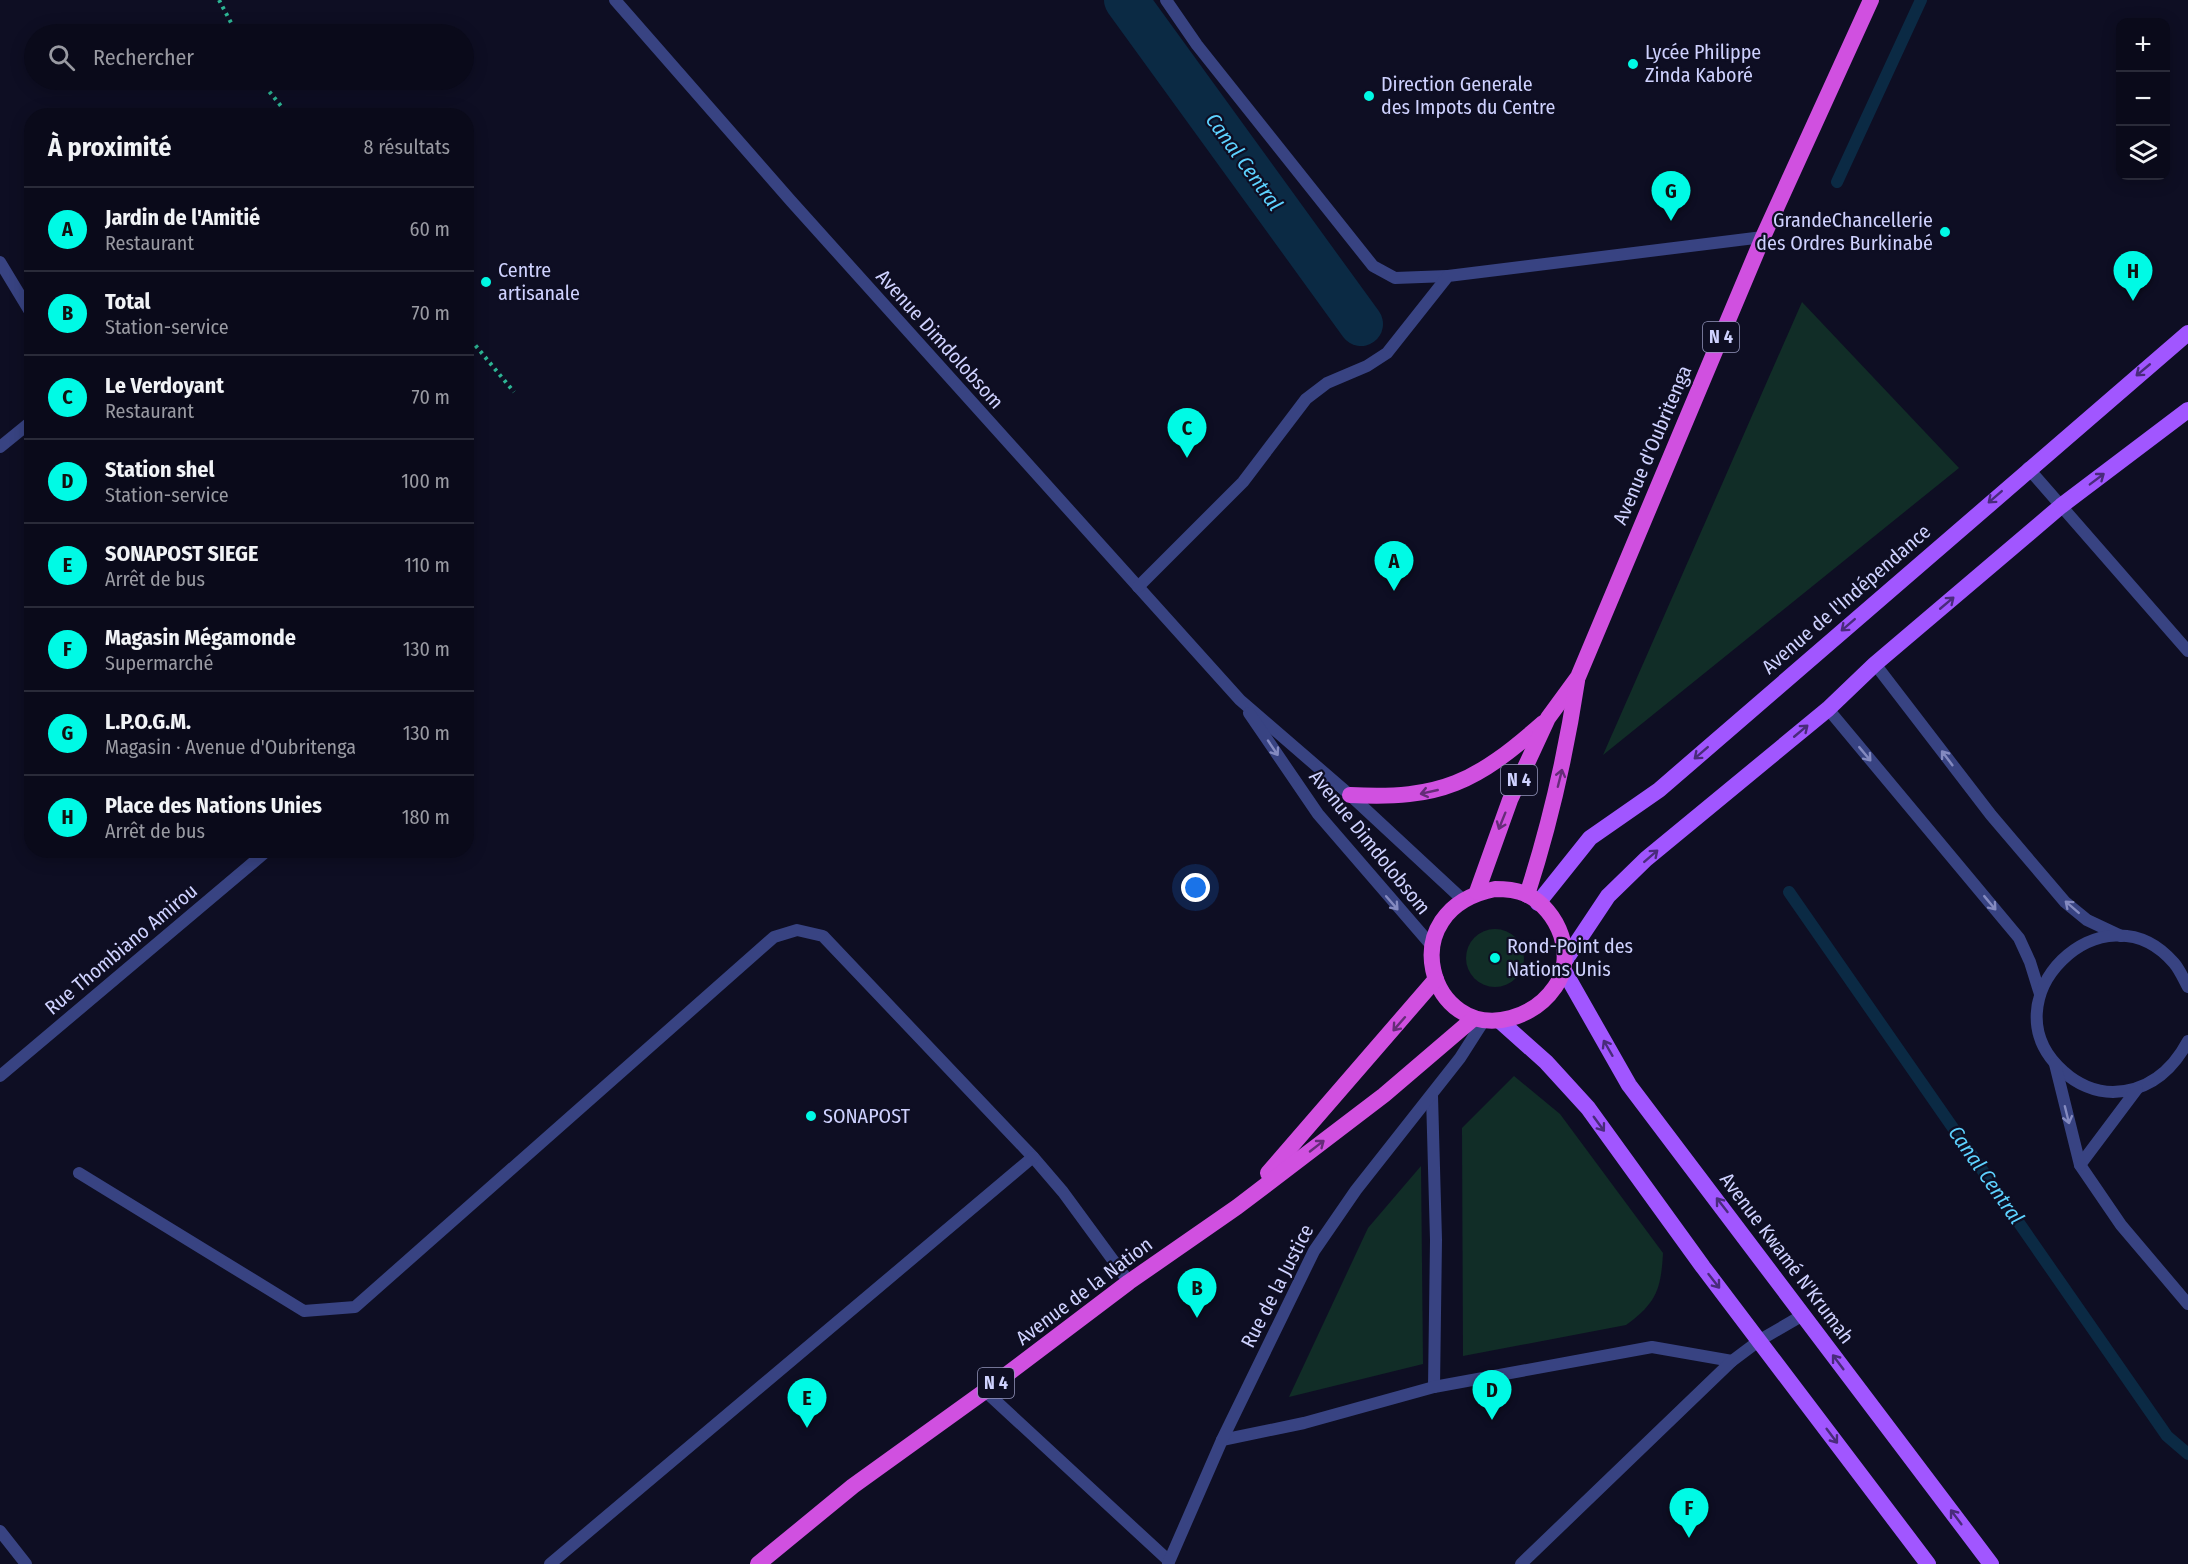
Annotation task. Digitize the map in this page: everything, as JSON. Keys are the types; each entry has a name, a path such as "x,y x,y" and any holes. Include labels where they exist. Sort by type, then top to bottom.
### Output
{"highway":[{"name":"Avenue d'Oubritenga","path":"1469,896 1548,718 1578,677 1763,237 1871,0"},
{"name":"Avenue d'Oubritenga","path":"1532,899 1566,752 1578,677"},
{"path":"1350,795 1408,796 1448,788 1486,769 1548,718"},
{"path":"1469,896 1495,888 1532,899 1557,927 1565,964 1557,985 1546,999 1532,1010 1500,1022 1478,1021"},
{"name":"N 4","path":"1469,896 1447,911 1437,928 1431,961 1436,979 1448,999 1478,1021"},
{"name":"Avenue de la Nation","path":"1237,1207 1317,1119 1436,979"},
{"name":"Avenue de la Nation","path":"758,1564 853,1486 985,1391 1129,1282 1237,1207 1478,1021"}],"main road":[{"name":"Avenue de l'Indépendance","path":"1532,899 1590,838 1659,790 2028,468 2188,333"},
{"path":"1565,964 1608,896 1646,859 1828,709 1875,664 2061,506 2188,410"},
{"name":"Avenue Kwamé N'Krumah","path":"1565,964 1629,1085 1732,1218 1991,1564"},
{"path":"1500,1022 1546,1062 1588,1108 1928,1564"}],"street":[{"name":"Avenue Dimdolobsom","path":"615,0 790,201 1240,700 1469,896"},
{"path":"1166,0 1204,54 1373,266 1395,278 1448,276 1763,237"},
{"path":"0,262 24,302"},
{"path":"1138,587 1243,482 1306,399 1327,383 1367,366 1387,353 1448,276"},
{"path":"0,447 24,428"},
{"path":"2028,468 2188,651"},
{"path":"1875,664 1991,815 2065,902 2087,921 2122,936 2155,946 2175,964 2188,987"},
{"name":"Avenue Dimdolobsom","path":"1240,700 1318,814 1432,946"},
{"path":"1828,709 2019,938 2031,962 2040,994"},
{"name":"Rue Thombiano Amirou","path":"0,1077 259,858"},
{"path":"79,1173 304,1311 355,1307 774,938 796,930 823,936 1033,1157 1063,1192 1129,1282"},
{"path":"2122,936 2092,940 2068,952 2050,971 2040,994 2037,1019 2044,1047 2055,1064 2074,1081 2095,1089 2112,1092 2137,1089 2156,1080 2179,1059 2188,1041"},
{"name":"Rue de la Justice","path":"1169,1563 1222,1440 1314,1251 1356,1190 1432,1096 1478,1021"},
{"path":"2055,1064 2080,1165 2121,1226 2188,1304"},
{"path":"2080,1165 2137,1089"},
{"path":"1432,1096 1436,1240 1434,1387"},
{"path":"550,1564 1033,1157"},
{"path":"1521,1564 1732,1361 1760,1340 1803,1315"},
{"path":"1222,1440 1304,1423 1434,1387 1652,1347 1732,1361"},
{"path":"985,1391 1169,1563"},
{"path":"0,1531 26,1564"}],"path":[{"path":"219,0 232,24"},
{"path":"268,90 283,108"},
{"path":"474,344 514,392"}],"green space":[{"path":"1802,302 1959,468 1603,755"},
{"name":"Rond-Point des Nations Unis","path":"1489,929 1501,929 1516,937 1524,952 1524,964 1516,979 1501,987 1489,987 1474,979 1466,964 1466,952 1474,937"},
{"path":"1514,1076 1560,1114 1663,1253 1661,1277 1650,1302 1626,1325 1463,1356 1462,1128"},
{"path":"1421,1166 1423,1364 1289,1397 1368,1228"}],"waterway":[{"name":"Canal Central","path":"1126,0 1361,324"},
{"path":"1837,182 1921,0"},
{"name":"Canal Central","path":"1789,892 2167,1436 2188,1454"}],"place":[{"name":"Lycée Philippe Zinda Kaboré","path":"1633,64"},
{"name":"Direction Generale des Impots du Centre","path":"1369,96"},
{"name":"L.P.O.G.M.","path":"1671,221"},
{"name":"GrandeChancellerie des Ordres Burkinabé","path":"1945,232"},
{"name":"Centre artisanale","path":"486,282"},
{"name":"Place des Nations Unies","path":"2133,301"},
{"name":"Le Verdoyant","path":"1187,458"},
{"name":"Jardin de l'Amitié","path":"1394,591"},
{"name":"Rond-Point des Nations Unis","path":"1495,958"},
{"name":"SONAPOST","path":"811,1116"},
{"name":"Total","path":"1197,1318"},
{"name":"Station shel","path":"1492,1420"},
{"name":"SONAPOST SIEGE","path":"807,1428"},
{"name":"Magasin Mégamonde","path":"1689,1538"}]}
